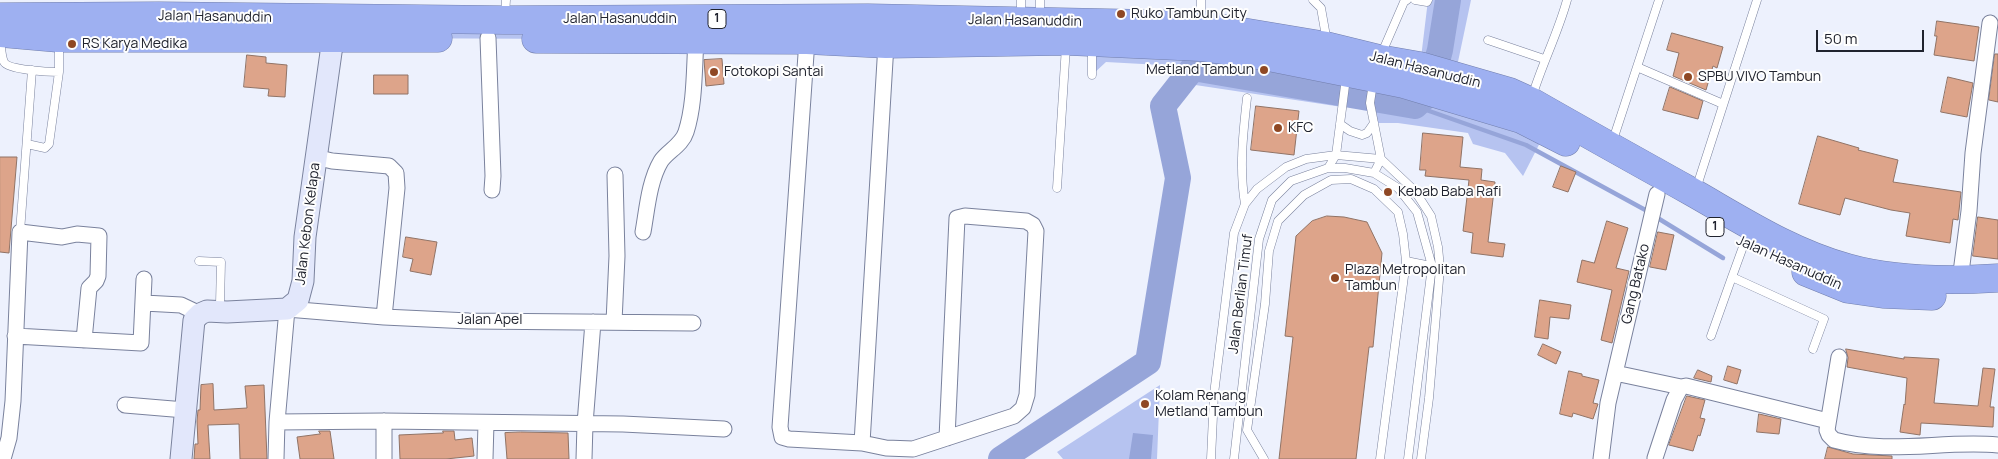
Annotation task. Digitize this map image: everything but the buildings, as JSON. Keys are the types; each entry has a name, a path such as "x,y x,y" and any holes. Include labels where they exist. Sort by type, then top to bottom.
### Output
{"highway":[{"name":"Jalan Hasanuddin","path":"4,23 58,38 335,29 500,19 1030,11 1201,13 1327,46 1348,72"},
{"name":"Jalan Hasanuddin","path":"4,23 159,12 335,29"},
{"name":"Jalan Hasanuddin","path":"500,19 696,40 807,40 885,51 1080,41 1202,47 1264,56 1348,72 1374,81 1412,75 1452,87 1521,119 1744,244 1848,289 1918,296 1998,295"},
{"name":"Jalan Hasanuddin","path":"1452,87 1510,92 1695,194 1753,229 1804,254 1849,269 1910,278 1960,280 1998,278"}],"street":[{"path":"492,190 500,19"},
{"path":"1960,280 1969,211 1973,153 1990,23"},
{"name":"Jalan Kebon Kelapa","path":"287,309 298,300 303,281 305,237 335,29"},
{"path":"643,232 653,181 662,161 686,134 693,92 696,40"},
{"path":"807,40 780,427 782,437 913,449 947,438 1014,416 1023,408 1026,396 1036,231 1034,224 1026,221 965,216 957,218 947,438"},
{"path":"862,443 885,51"},
{"path":"316,157 332,161 389,166 396,173 397,188 384,317"},
{"path":"614,322 617,256 615,175"},
{"name":"Gang Batako","path":"1601,459 1608,402 1657,194"},
{"path":"4,459 9,438 13,401 20,232 62,237 77,234 99,236 98,276 89,288 84,340"},
{"path":"15,336 141,343 144,279"},
{"path":"144,303 181,305 200,314"},
{"path":"181,459 194,320 200,314 207,311 287,309 277,422 276,459"},
{"name":"Jalan Apel","path":"287,309 384,317 469,321 693,323"},
{"path":"584,459 584,424 593,322"},
{"path":"1839,357 1828,421 1829,435 1834,440 1854,444 1911,448 1959,444 1998,445"},
{"path":"1615,373 1681,387 1686,386 1828,421"},
{"path":"1655,458 1674,400 1681,387"},
{"path":"125,405 185,410"},
{"path":"277,422 384,421 623,424 724,429"},
{"path":"384,421 384,459"},
{"path":"485,459 486,423"}],"lane":[{"path":"1313,0 1321,8 1327,46"},
{"path":"1407,0 1404,2 1374,81 1374,123 1381,159 1415,191 1432,216 1438,247 1429,398 1421,459"},
{"path":"1415,0 1426,2 1428,0"},
{"path":"1530,102 1544,59 1559,25 1566,0"},
{"path":"1610,147 1659,0"},
{"path":"1695,194 1757,0"},
{"path":"4,23 5,64 32,70 58,72"},
{"path":"26,144 45,148 49,144 58,72 58,38"},
{"path":"1488,40 1544,59"},
{"path":"1080,41 1092,75"},
{"path":"1057,188 1080,41"},
{"path":"1637,67 1723,104"},
{"path":"20,232 32,70"},
{"path":"1328,168 1336,155 1348,72"},
{"path":"1245,204 1241,156 1247,98"},
{"path":"1340,124 1345,129 1362,135 1374,123"},
{"path":"1212,459 1214,394 1234,233 1245,204 1257,189 1286,167 1306,159 1336,155 1381,159"},
{"path":"1374,173 1381,159"},
{"name":"Jalan Berlian Timuf","path":"1234,459 1259,239 1272,200 1291,182 1328,168 1345,168 1374,173 1398,188 1417,212 1436,267 1408,459"},
{"path":"1264,459 1247,430 1265,304 1269,251 1278,221 1304,195 1331,180 1351,179 1374,189 1398,212 1406,261 1380,459"},
{"path":"1710,336 1744,244"},
{"path":"199,261 221,262 220,304 227,312"},
{"path":"1406,261 1436,267"},
{"path":"1732,277 1824,319 1813,349"}],"shaded area":[{"path":"1428,0 1471,0 1455,76 1420,66"},
{"path":"347,18 505,20 868,18 1201,25 1327,46 1354,53 1345,81 1342,107 1182,83 1179,66 1106,62 1092,75 1092,42 886,44 807,40 353,38 344,37 338,32 339,25"},
{"path":"1375,78 1546,131 1523,176 1505,153 1473,144 1468,133 1398,123 1374,123 1370,103"},
{"name":"Kolam Renang Metland Tambun","path":"1160,385 1157,459 1063,459 1057,452"},
{"path":"1133,433 1153,435 1151,459 1129,459"}],"waterway":[{"path":"1001,459 1148,362 1178,178 1163,106 1193,68 1415,106 1428,94 1440,50 1448,0"},
{"path":"1415,106 1526,145 1649,212"},
{"path":"1656,217 1723,258"}],"place":[{"name":"Ruko Tambun City","path":"1121,14"},
{"name":"RS Karya Medika","path":"72,44"},
{"name":"Metland Tambun","path":"1264,70"},
{"name":"Fotokopi Santai","path":"714,72"},
{"name":"SPBU VIVO Tambun","path":"1688,77"},
{"name":"KFC","path":"1278,128"},
{"name":"Kebab Baba Rafi","path":"1388,192"},
{"name":"Plaza Metropolitan Tambun","path":"1335,278"},
{"name":"Kolam Renang Metland Tambun","path":"1145,404"}]}
